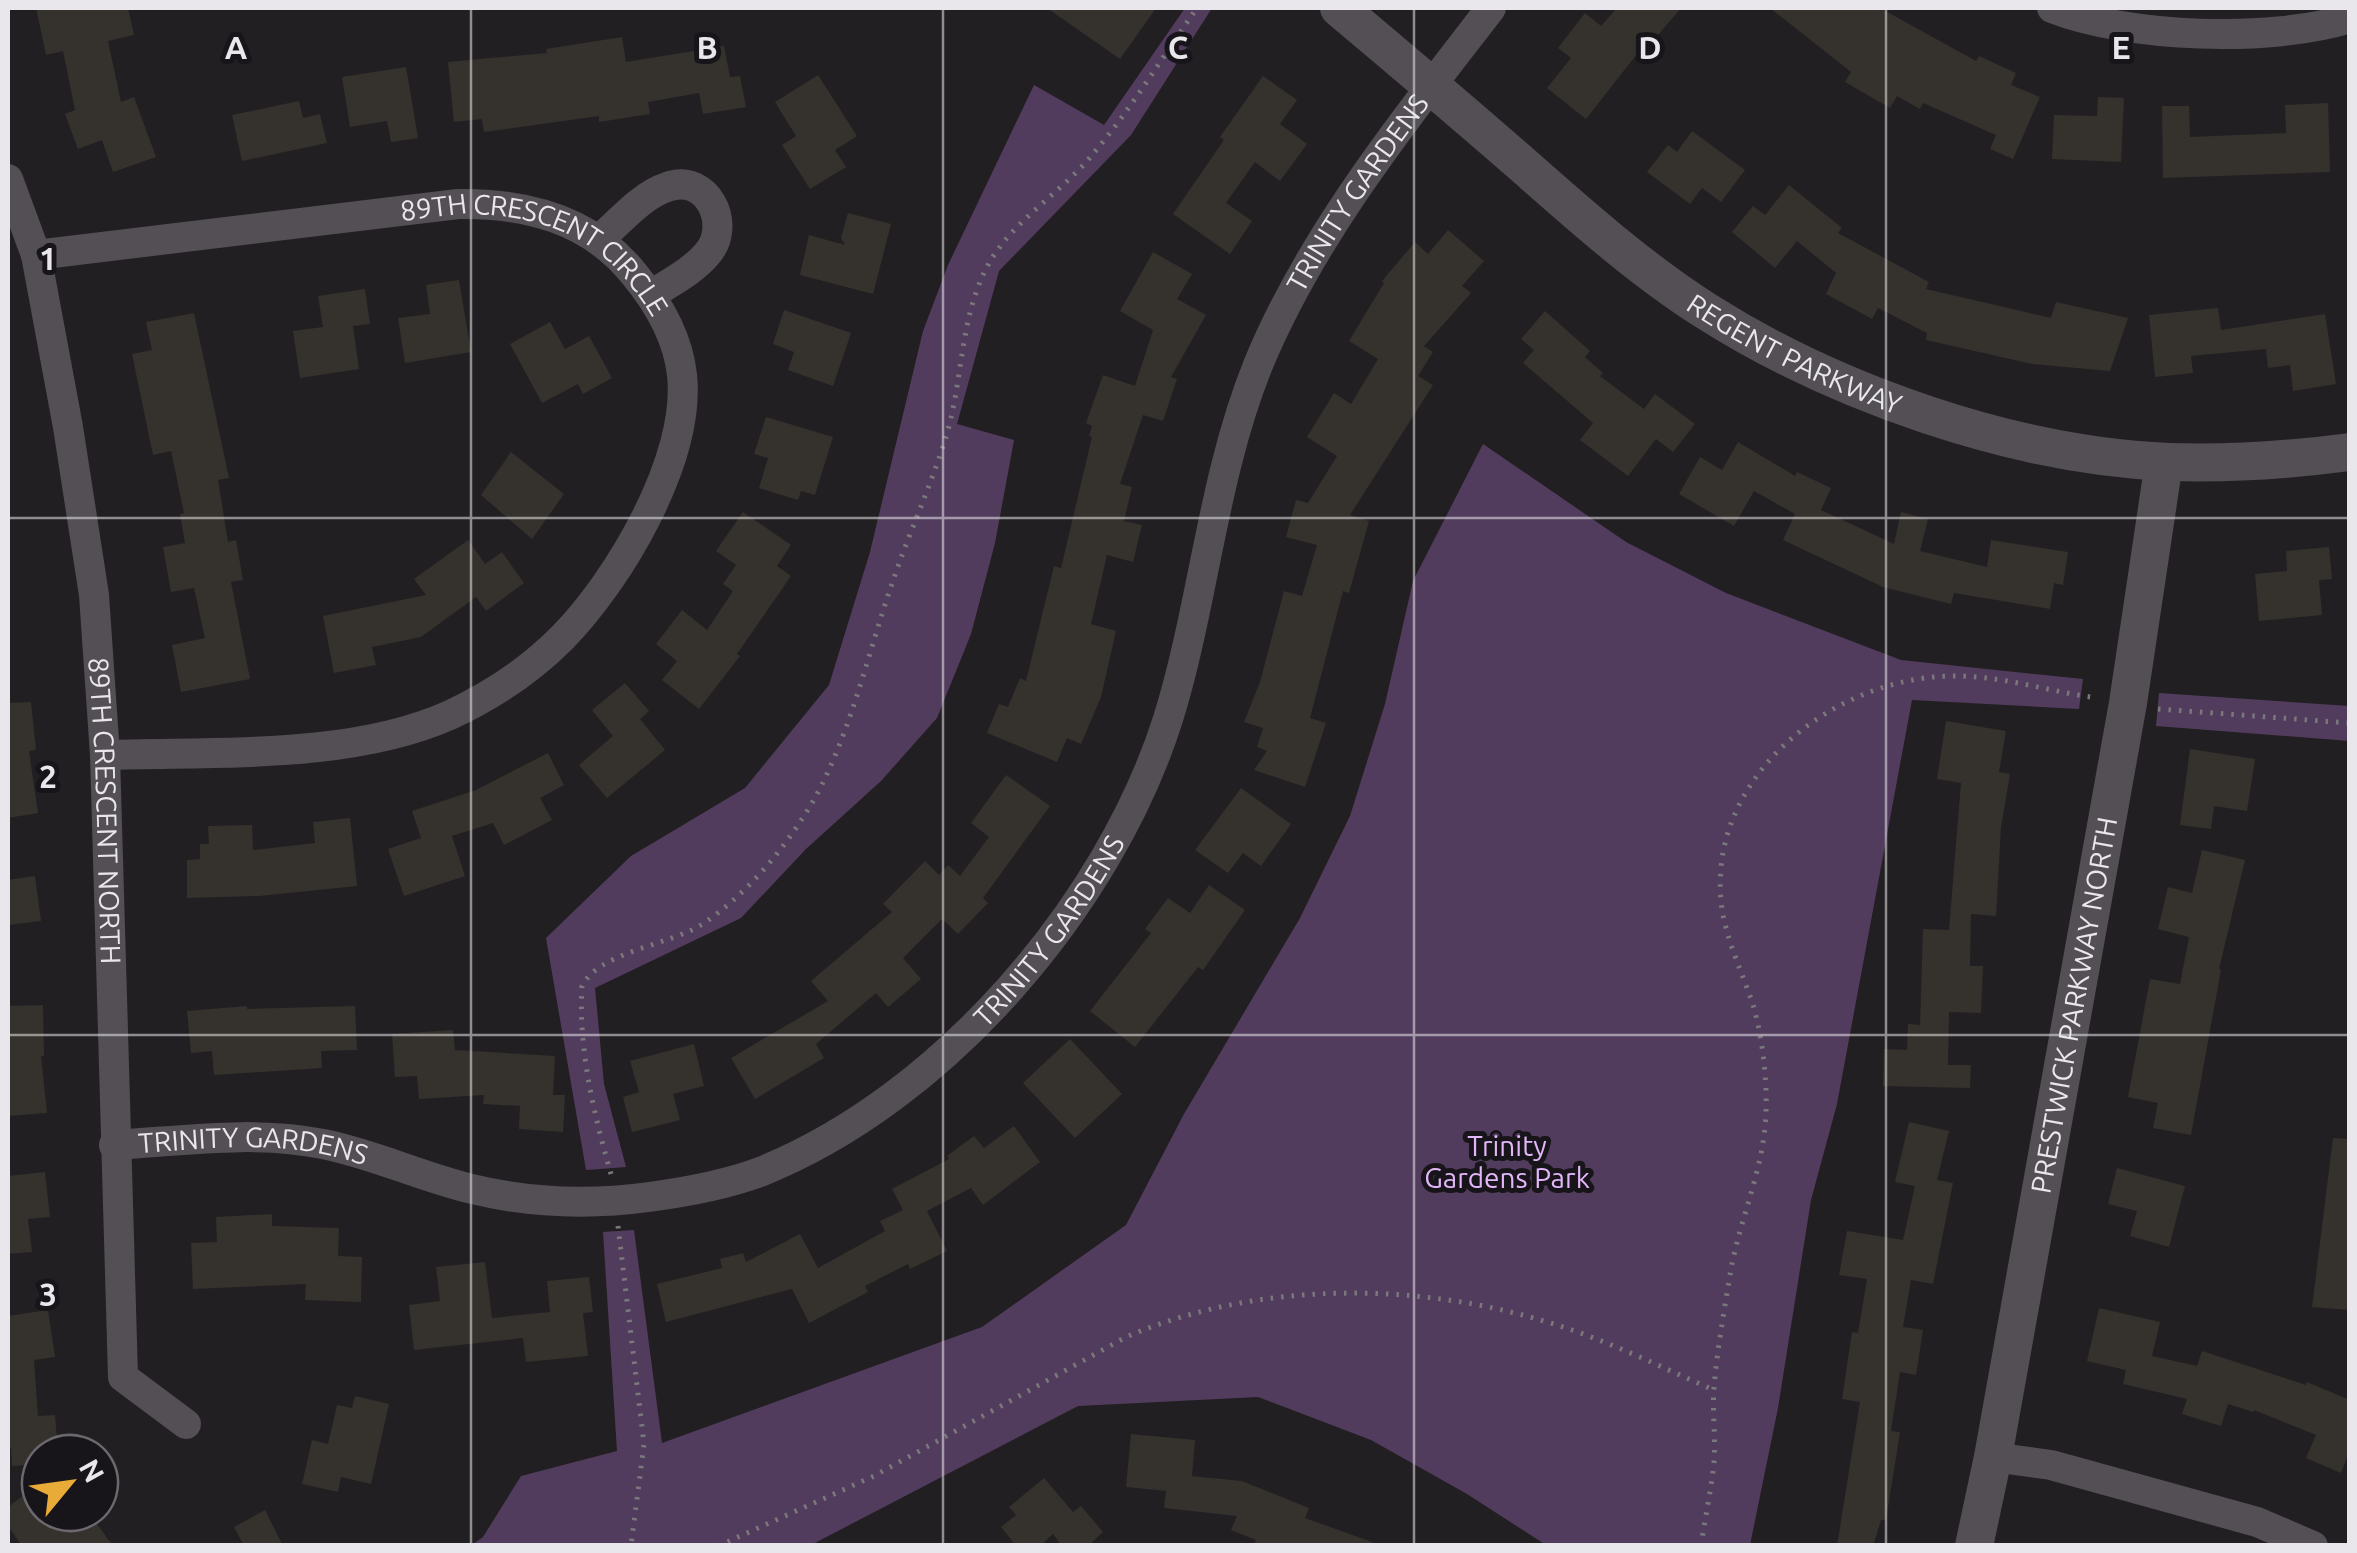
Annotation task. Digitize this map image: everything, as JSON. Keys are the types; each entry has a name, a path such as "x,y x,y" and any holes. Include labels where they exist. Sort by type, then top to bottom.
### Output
{"street":[{"name":"REGENT PARKWAY","path":"1339,8 1634,260 1706,311 1775,350 1946,421 2060,448 2164,462 2238,463 2350,452"},
{"name":"TRINITY GARDENS","path":"114,1145 262,1138 317,1142 471,1189 537,1200 615,1201 703,1188 756,1174 848,1126 927,1070 988,1012 1046,948 1093,876 1132,804 1166,725 1190,643 1226,461 1258,366 1302,276 1354,192 1491,8"},
{"path":"2052,8 2128,27 2203,34 2277,30 2350,18"},
{"name":"89TH CRESCENT NORTH","path":"8,179 36,255 94,594 105,755 123,1377 186,1424"},
{"path":"600,239 665,187 684,184 703,192 716,211 719,231 709,253 651,295"},
{"name":"89TH CRESCENT CIRCLE","path":"36,255 458,204 514,206 541,212 600,239 651,295 665,320 682,374 678,436 647,515 606,582 562,637 512,681 450,714 386,737 319,746 105,755"},
{"name":"PRESTWICK PARKWAY NORTH","path":"1974,1546 2128,703 2164,462"},
{"path":"1993,1457 2051,1465 2257,1522 2313,1546"}],"path":[{"path":"613,1182 594,1112 580,1005 582,986 600,966 684,934 734,900 814,798 840,743 894,576 940,453 957,392 966,323 988,264 1013,232 1083,165 1111,132 1198,8"},
{"path":"1702,1546 1714,1463 1714,1390 1731,1270 1759,1164 1766,1112 1763,1047 1721,906 1722,862 1732,821 1754,779 1824,713 1848,699 1902,680 1983,678 2100,698"},
{"path":"2156,708 2350,723"},
{"path":"618,1219 644,1444 631,1546"},
{"path":"718,1546 874,1476 1126,1336 1162,1321 1236,1302 1338,1294 1455,1301 1565,1328 1714,1390"}],"green space":[{"path":"1185,8 1212,8 1131,135 999,271 957,424 1014,440 995,543 971,634 937,718 881,781 806,849 741,918 595,988 604,1084 626,1167 586,1170 546,938 631,856 745,788 829,685 870,552 923,331 948,265 1034,85 1104,125"},
{"name":"Trinity Gardens Park","path":"1483,444 1626,542 1726,593 1901,660 2083,679 2079,709 1912,700 1837,1104 1811,1200 1778,1408 1750,1545 1546,1545 1467,1494 1371,1440 1258,1397 1078,1406 811,1545 472,1545 483,1537 521,1476 617,1451 603,1232 634,1230 662,1443 982,1327 1126,1225 1184,1114 1300,918 1350,816 1385,704 1413,581"},
{"path":"2159,693 2349,706 2349,741 2156,726"}],"building":[{"path":"36,8 128,8 134,35 108,41 121,102 134,97 156,157 113,172 102,140 78,149 65,114 75,110 63,51 46,55"},
{"path":"1047,8 1156,8 1120,59"},
{"path":"1617,8 1681,8 1651,43 1648,40 1586,119 1547,88 1571,58 1558,48 1585,13 1601,26"},
{"path":"1770,8 1880,8 1976,61 1979,56 2016,73 2011,85 2040,97 2013,159 1990,149 1996,135 1923,103 1920,109 1897,96 1890,108 1845,82 1851,72"},
{"path":"622,37 626,62 724,46 730,77 740,76 746,107 703,114 699,93 648,102 650,114 599,122 599,116 484,132 482,119 454,122 448,62 547,53 546,49"},
{"path":"406,67 418,138 391,142 387,121 350,127 342,77"},
{"path":"818,75 857,136 835,150 846,167 810,189 782,145 796,136 775,102"},
{"path":"1263,76 1297,100 1280,124 1307,144 1280,181 1255,162 1226,203 1252,221 1230,254 1173,214"},
{"path":"2098,97 2124,98 2121,162 2052,159 2054,115 2097,116"},
{"path":"299,101 303,118 320,114 327,143 242,161 232,115"},
{"path":"2328,103 2330,172 2163,178 2162,106 2189,106 2190,137 2286,133 2285,105"},
{"path":"1692,131 1745,170 1721,202 1702,188 1690,204 1647,172 1668,145 1677,152"},
{"path":"1789,185 1842,228 1838,233 1929,282 1926,289 2051,318 2056,302 2128,318 2110,371 2032,364 1926,340 1927,333 1878,308 1872,319 1826,294 1836,273 1797,241 1775,268 1732,232 1753,206 1765,215"},
{"path":"848,213 891,224 873,294 800,275 809,235 845,245 841,238"},
{"path":"1448,230 1484,261 1462,286 1471,293 1424,346 1433,352 1418,376 1433,385 1350,515 1369,521 1349,593 1343,591 1310,718 1326,723 1305,787 1254,770 1267,751 1257,747 1263,728 1244,722 1260,682 1284,591 1302,596 1317,545 1286,537 1296,500 1308,503 1337,456 1307,437 1334,393 1351,404 1378,359 1349,341 1382,281 1415,242 1428,254"},
{"path":"1153,252 1192,274 1177,299 1206,315 1171,377 1177,379 1163,421 1143,415 1120,484 1132,487 1124,521 1142,525 1133,562 1107,555 1091,624 1116,631 1101,697 1081,744 1067,738 1057,762 987,733 999,704 1008,707 1020,678 1026,681 1054,566 1061,568 1092,437 1092,426 1086,423 1103,375 1135,386 1153,330 1120,311"},
{"path":"459,280 471,352 405,363 398,318 430,314 426,285"},
{"path":"365,289 370,324 353,326 359,369 300,378 293,331 323,327 318,296"},
{"path":"2218,308 2221,330 2325,314 2336,384 2293,391 2290,365 2268,368 2266,349 2191,356 2193,373 2155,377 2149,315"},
{"path":"784,310 851,333 833,386 788,370 794,352 773,344"},
{"path":"1545,311 1590,351 1585,357 1603,373 1600,376 1644,409 1655,394 1695,424 1673,452 1656,439 1628,476 1580,440 1593,423 1523,363 1534,350 1521,339"},
{"path":"194,313 229,478 218,480 228,542 236,540 243,580 231,582 250,679 181,692 172,645 205,638 194,588 171,592 163,547 185,543 180,514 184,513 171,451 153,455 132,354 152,350 146,322"},
{"path":"550,322 565,349 589,336 612,378 583,394 578,384 542,403 510,344"},
{"path":"766,417 833,437 815,495 801,491 798,500 759,488 768,458 754,454"},
{"path":"1738,442 1795,476 1797,472 1831,488 1821,510 1894,544 1901,512 1928,519 1920,551 1987,567 1991,540 2068,552 2063,585 2054,583 2050,609 1954,593 1951,604 1883,587 1783,540 1795,514 1754,491 1734,526 1679,494 1700,457 1722,470"},
{"path":"511,452 564,494 532,539 481,495"},
{"path":"743,512 791,545 777,566 791,576 737,654 740,656 699,709 662,680 677,661 656,644 682,610 707,630 733,591 723,584 736,565 716,551"},
{"path":"468,540 485,564 502,552 524,583 486,611 476,597 421,637 372,647 376,665 334,673 323,616 426,595 414,579"},
{"path":"2329,547 2332,579 2319,580 2322,615 2259,621 2255,574 2287,571 2286,551"},
{"path":"625,683 649,711 640,719 665,750 607,798 579,765 613,736 592,710"},
{"path":"31,702 36,750 29,751 38,813 8,818 8,703"},
{"path":"1946,721 2006,731 1999,772 2010,774 2001,827 1996,916 1971,914 1970,966 1983,966 1981,1013 1949,1012 1948,1065 1971,1065 1970,1088 1883,1086 1884,1049 1907,1050 1908,1024 1920,1025 1923,929 1949,930 1961,783 1937,779"},
{"path":"2190,749 2255,759 2247,811 2214,806 2211,829 2180,825"},
{"path":"548,753 564,785 540,798 552,820 504,845 493,823 452,836 465,876 404,896 388,849 421,838 412,811 476,790"},
{"path":"1006,775 1050,806 983,898 988,903 958,934 942,919 903,958 921,979 888,1007 876,993 816,1044 824,1058 755,1099 731,1058 828,1001 811,981 892,912 883,904 925,861 939,875 948,865 960,876 989,837 971,823"},
{"path":"1241,788 1291,824 1261,866 1243,853 1228,873 1195,850"},
{"path":"350,818 357,886 259,896 187,898 187,860 200,859 200,844 209,844 208,826 252,825 253,850 315,843 313,822"},
{"path":"2202,850 2245,860 2219,969 2191,1135 2153,1128 2158,1103 2128,1097 2150,979 2180,984 2189,937 2158,929 2168,887 2192,893"},
{"path":"35,876 41,921 8,925 8,880"},
{"path":"1209,885 1245,910 1203,970 1198,967 1135,1047 1090,1011 1151,933 1145,929 1168,898 1190,913"},
{"path":"43,1005 41,1056 47,1113 8,1116 8,1006"},
{"path":"247,1006 355,1006 357,1050 321,1051 322,1068 214,1075 212,1051 191,1053 187,1011"},
{"path":"453,1030 455,1050 555,1056 553,1095 565,1095 563,1132 519,1129 520,1106 483,1104 484,1095 419,1099 417,1076 395,1077 392,1034"},
{"path":"1070,1039 1122,1094 1075,1138 1023,1083"},
{"path":"694,1044 704,1086 673,1094 680,1120 632,1132 623,1097 639,1092 630,1061"},
{"path":"1909,1122 1949,1131 1937,1180 1953,1183 1933,1284 1911,1280 1903,1327 1923,1330 1916,1375 1900,1372 1891,1431 1900,1432 1886,1520 1881,1520 1873,1546 1837,1546 1860,1402 1842,1399 1852,1332 1858,1333 1867,1279 1839,1275 1847,1231 1903,1240 1915,1186 1895,1182"},
{"path":"1014,1126 1040,1162 983,1205 971,1188 927,1211 947,1251 910,1269 908,1264 865,1286 868,1292 809,1323 792,1289 666,1322 657,1284 722,1268 720,1259 743,1253 746,1262 800,1234 818,1268 885,1231 880,1221 903,1210 892,1189 949,1159 947,1156 974,1136 984,1148"},
{"path":"2333,1138 2350,1139 2350,1310 2312,1307"},
{"path":"2117,1168 2185,1186 2169,1247 2130,1236 2137,1211 2108,1204"},
{"path":"45,1172 50,1217 28,1219 32,1252 8,1254 8,1176"},
{"path":"272,1214 272,1226 339,1228 338,1256 362,1257 361,1302 305,1300 306,1284 193,1289 191,1243 217,1242 216,1217"},
{"path":"485,1262 492,1318 550,1312 547,1281 589,1277 593,1312 583,1313 588,1356 526,1362 523,1338 414,1350 409,1305 440,1301 436,1267"},
{"path":"2099,1308 2160,1322 2152,1356 2197,1366 2202,1351 2306,1385 2307,1382 2350,1400 2350,1450 2341,1473 2306,1458 2316,1435 2228,1404 2221,1426 2182,1414 2187,1399 2123,1384 2126,1370 2087,1361"},
{"path":"48,1310 55,1357 34,1360 38,1416 55,1415 56,1433 20,1433 20,1465 12,1466 11,1448 8,1449 8,1316"},
{"path":"355,1396 389,1404 371,1484 341,1477 338,1492 302,1484 312,1440 328,1444 337,1405 352,1408"},
{"path":"1131,1434 1195,1440 1192,1476 1242,1481 1309,1508 1305,1518 1372,1542 1372,1546 1253,1546 1256,1540 1231,1530 1237,1516 1164,1508 1166,1491 1126,1487"},
{"path":"1044,1478 1073,1512 1081,1506 1103,1532 1088,1546 1062,1546 1053,1534 1040,1546 1016,1546 1001,1527 1016,1515 1009,1507"},
{"path":"20,1498 20,1533 104,1533 113,1546 22,1546 8,1526 8,1507"},
{"path":"265,1510 283,1546 244,1546 234,1527"}]}
